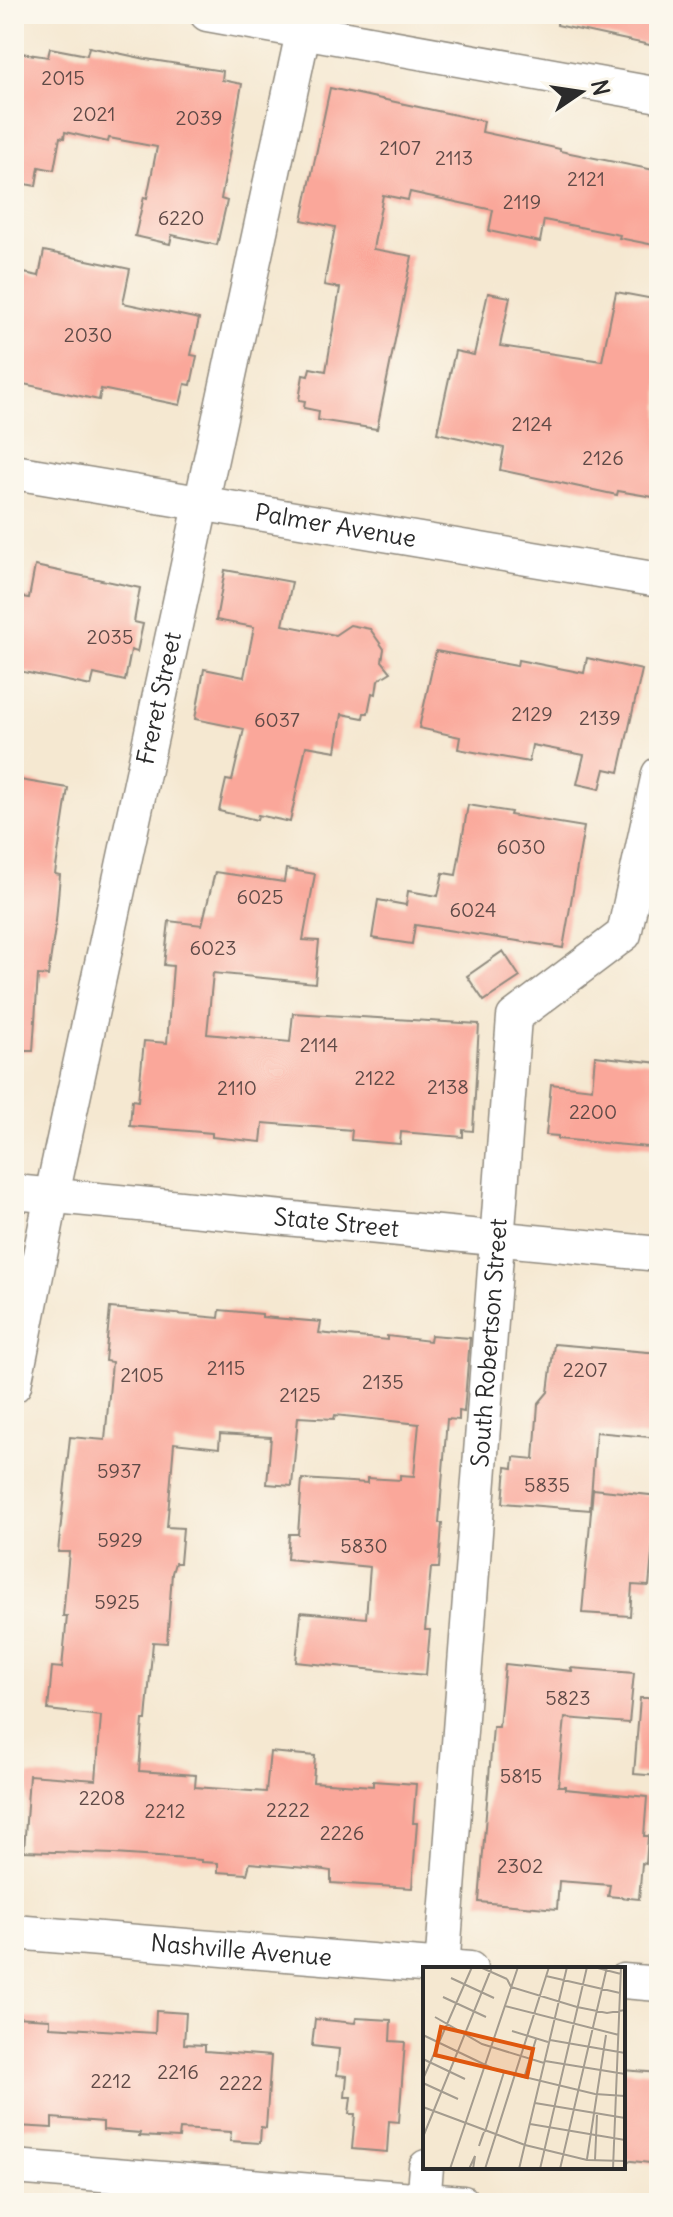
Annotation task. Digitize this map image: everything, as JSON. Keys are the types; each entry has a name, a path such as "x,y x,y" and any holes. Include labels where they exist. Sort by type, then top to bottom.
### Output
{"street":[{"path":"207,14 305,23 659,95"},
{"name":"Freret Street","path":"14,1385 52,1195 305,23"},
{"name":"Palmer Avenue","path":"14,472 659,580"},
{"name":"South Robertson Street","path":"451,1967 514,1017 624,934 659,774"},
{"name":"State Street","path":"14,1192 659,1254"},
{"name":"Nashville Avenue","path":"14,1932 439,1967"},
{"path":"625,1981 659,1984"},
{"path":"14,2167 424,2190 463,2203"}],"building":[{"path":"558,14 659,14 659,47 557,25"},
{"path":"89,47 223,71 222,80 242,84 221,199 227,201 217,245 172,235 170,244 135,236 144,197 147,198 157,147 109,138 108,142 65,132 64,138 60,137 54,170 39,167 36,186 14,182 14,52 48,57 50,48 87,55"},
{"path":"330,88 484,121 482,132 659,171 659,246 544,220 540,242 489,231 493,210 410,192 408,200 383,195 373,249 412,256 377,429 318,420 319,411 304,408 305,401 299,400 303,375 308,376 310,368 326,371 340,288 324,285 335,227 302,220"},
{"path":"44,251 130,269 123,303 199,319 191,355 197,356 191,385 185,384 180,405 101,389 99,400 14,382 14,271 39,276"},
{"path":"616,292 659,300 659,498 618,491 617,495 500,470 504,448 437,433 455,351 474,355 488,293 510,297 500,346 602,361"},
{"path":"35,566 140,588 134,622 143,624 137,652 131,650 125,681 94,674 91,686 14,670 19,627 16,627 22,597 29,598"},
{"path":"225,570 292,582 283,625 335,635 350,625 370,629 384,649 382,661 391,672 378,680 376,694 372,693 368,713 364,713 363,718 342,714 336,751 306,746 290,822 258,815 257,820 219,811 226,780 232,781 244,729 195,719 204,669 244,677 254,627 216,620"},
{"path":"436,651 517,666 518,660 584,673 587,658 642,670 619,772 605,769 600,789 577,784 584,755 532,745 529,762 458,749 460,737 419,728"},
{"path":"14,779 68,788 55,874 60,875 56,921 48,976 38,975 33,1051 14,1051"},
{"path":"468,805 584,827 563,948 415,925 412,944 372,938 378,900 406,905 408,891 438,896 443,873 456,875"},
{"path":"286,869 315,874 303,940 319,941 315,983 213,973 207,1034 290,1042 293,1013 479,1024 473,1131 463,1130 463,1137 401,1132 400,1144 351,1140 352,1130 263,1123 261,1142 212,1137 212,1133 130,1126 132,1100 138,1101 144,1041 167,1043 173,966 164,965 169,921 202,925 215,872 284,882"},
{"path":"503,951 520,977 484,1001 467,976"},
{"path":"595,1056 659,1063 659,1148 558,1139 558,1136 546,1135 551,1084 592,1089"},
{"path":"110,1308 219,1318 220,1310 262,1314 262,1317 321,1322 319,1333 387,1340 387,1336 430,1341 431,1335 470,1338 464,1412 459,1411 459,1420 447,1419 439,1523 442,1523 439,1568 431,1568 425,1630 430,1630 426,1675 296,1662 301,1612 366,1618 370,1567 287,1559 289,1534 298,1534 302,1479 367,1483 367,1478 400,1480 400,1475 414,1476 419,1424 335,1415 334,1419 298,1417 292,1486 267,1484 271,1437 220,1434 219,1448 174,1443 167,1527 183,1528 180,1563 175,1563 172,1573 167,1643 153,1642 146,1720 143,1720 139,1771 196,1775 195,1787 266,1792 270,1752 315,1756 313,1782 373,1786 373,1781 416,1784 413,1823 417,1823 412,1888 331,1883 331,1871 317,1869 250,1863 247,1874 218,1872 218,1863 201,1860 24,1851 29,1775 96,1780 101,1716 48,1710 52,1667 62,1668 67,1616 63,1616 69,1552 58,1552 70,1437 105,1440 112,1362 105,1361"},
{"path":"554,1344 659,1353 659,1438 596,1432 590,1510 503,1503 506,1467 513,1468 514,1457 534,1459 538,1404 548,1392"},
{"path":"593,1489 659,1496 658,1534 654,1534 649,1586 632,1585 630,1616 582,1613"},
{"path":"505,1664 634,1673 629,1723 565,1718 558,1786 647,1797 644,1836 648,1836 646,1864 642,1863 639,1899 608,1896 610,1885 559,1881 557,1909 479,1902 493,1727 499,1727"},
{"path":"640,1698 659,1698 659,1776 634,1774"},
{"path":"156,2011 186,2013 184,2044 205,2045 205,2051 271,2056 266,2128 261,2127 260,2143 230,2141 231,2132 180,2129 179,2138 139,2136 140,2133 103,2130 103,2122 52,2118 52,2128 17,2126 17,2112 14,2112 14,2017 50,2019 50,2027 155,2033"},
{"path":"356,2018 391,2020 390,2041 405,2042 399,2122 389,2121 387,2152 352,2149 355,2114 349,2114 351,2097 345,2097 347,2076 337,2075 339,2049 312,2046 315,2019 355,2023"},
{"path":"625,2070 659,2073 659,2164 625,2160"}]}
